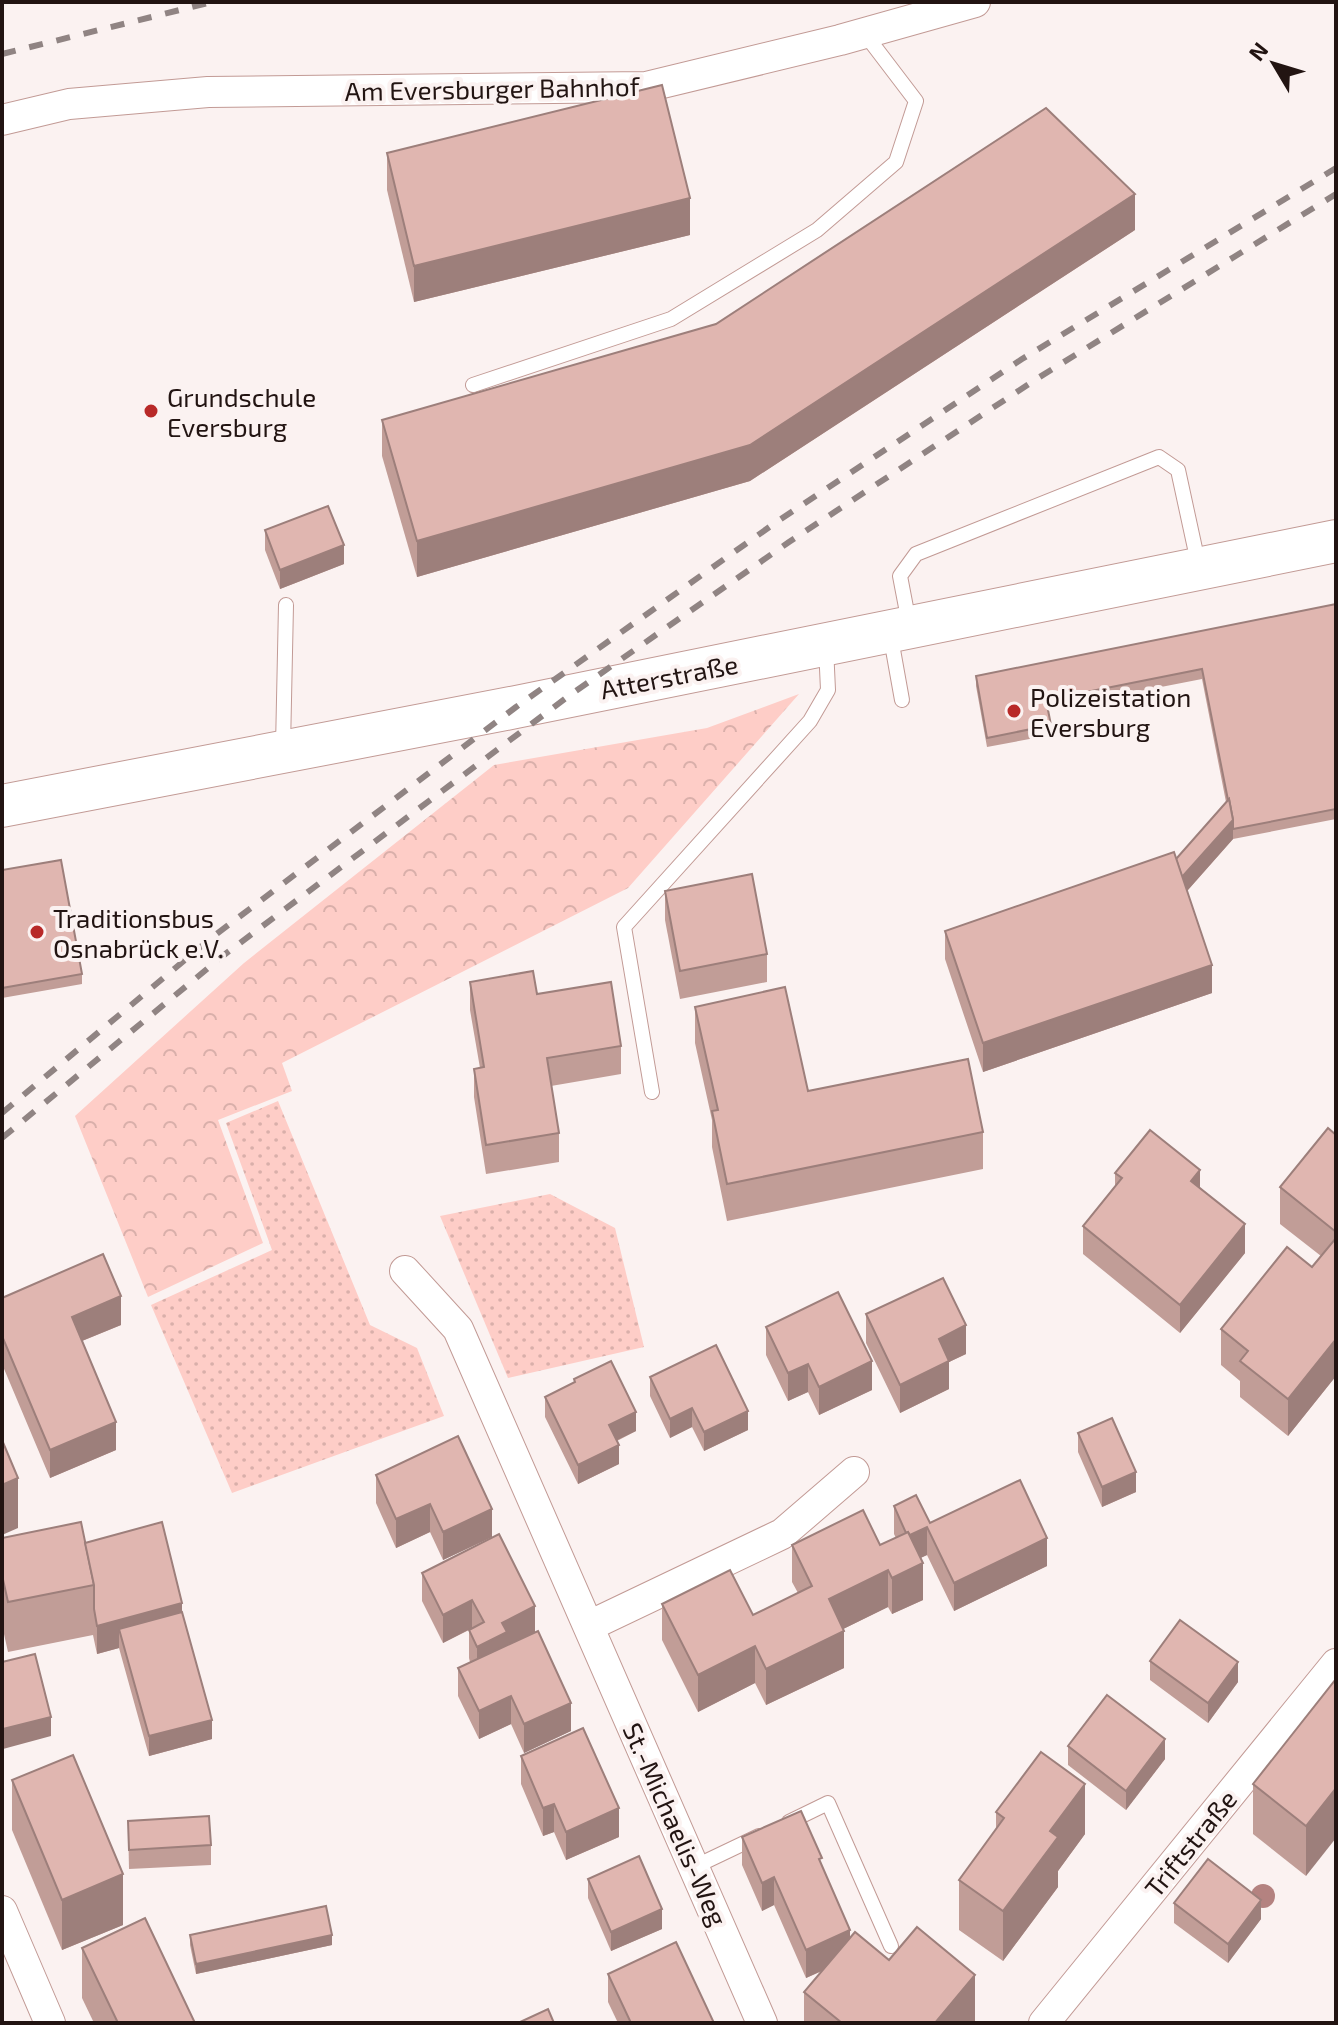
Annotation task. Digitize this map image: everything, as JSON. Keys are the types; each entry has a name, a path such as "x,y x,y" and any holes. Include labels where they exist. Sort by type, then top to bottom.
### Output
{"street":[{"name":"Am Eversburger Bahnhof","path":"2,120 69,104 208,92 646,87 865,34 975,2"},
{"name":"Atterstraße","path":"2,806 1336,541"},
{"name":"St.-Michaelis-Weg","path":"405,1271 458,1329 762,2023"},
{"path":"589,1626 782,1534 854,1472"},
{"name":"Triftstraße","path":"1044,2023 1336,1664"},
{"path":"2,1911 50,2023"}],"lane":[{"path":"473,385 671,319 817,230 896,162 916,101 865,34"},
{"path":"902,700 900,576 916,554 1159,457 1178,470 1199,569"},
{"path":"283,751 286,605"},
{"path":"652,1092 624,927 810,721 828,690 826,644"},
{"path":"694,1867 828,1803 891,1946"}],"green space":[{"path":"799,694 628,888 282,1063 292,1091 218,1120 263,1243 148,1297 75,1116 244,963 494,765 707,728"},
{"path":"278,1101 370,1325 417,1348 444,1416 232,1493 151,1305 272,1250 226,1123"},
{"path":"550,1194 615,1228 644,1347 508,1378 440,1216"}],"building":[{"path":"662,85 690,198 414,266 387,153"},
{"path":"1046,108 1135,194 750,445 417,541 382,420 716,324"},
{"path":"328,506 344,545 280,570 265,530"},
{"path":"1336,604 1336,809 1233,829 1202,669 1046,700 1051,725 987,738 976,676"},
{"path":"1229,799 1233,820 1182,877 1176,859"},
{"path":"1174,852 1212,965 983,1043 945,931"},
{"name":"Traditionsbus Osnabrück e.V.","path":"61,860 82,974 2,988 2,870"},
{"path":"752,874 767,954 680,971 665,891"},
{"path":"533,971 537,994 611,982 621,1046 547,1058 559,1133 486,1145 474,1069 484,1067 470,982"},
{"path":"785,987 808,1091 968,1059 983,1132 727,1184 712,1111 718,1110 695,1007"},
{"path":"1328,1128 1336,1135 1336,1232 1280,1187"},
{"path":"1150,1130 1200,1170 1191,1181 1245,1224 1180,1305 1083,1226 1122,1178 1115,1173"},
{"path":"1336,1238 1336,1339 1288,1399 1240,1361 1248,1351 1221,1329 1287,1247 1312,1267"},
{"path":"103,1254 121,1296 72,1317 116,1422 50,1450 2,1336 2,1298"},
{"path":"943,1278 966,1325 939,1339 949,1361 900,1385 866,1314"},
{"path":"838,1292 872,1361 819,1387 808,1364 788,1373 766,1327"},
{"path":"716,1345 748,1411 704,1432 692,1408 670,1419 650,1377"},
{"path":"611,1361 636,1412 609,1425 619,1445 578,1465 545,1397"},
{"path":"1112,1418 1136,1472 1102,1487 1078,1433"},
{"path":"458,1436 492,1509 443,1532 430,1504 396,1519 376,1475"},
{"path":"2,1440 18,1478 2,1485"},
{"path":"1020,1480 1047,1538 954,1583 927,1527 910,1535 906,1533 894,1506 916,1495 930,1523"},
{"path":"863,1510 880,1545 908,1532 923,1563 892,1578 888,1570 829,1599 844,1631 766,1669 755,1646 698,1675 662,1604 730,1570 753,1615 812,1586 792,1545"},
{"path":"81,1522 94,1585 8,1602 2,1575 2,1538"},
{"path":"162,1522 182,1603 97,1626 94,1585 85,1543"},
{"path":"499,1534 535,1606 502,1623 507,1632 477,1647 469,1630 484,1622 472,1600 443,1615 422,1573"},
{"path":"182,1612 212,1720 149,1736 119,1629"},
{"path":"1180,1620 1238,1662 1208,1703 1150,1661"},
{"path":"538,1631 571,1703 524,1724 511,1696 479,1711 458,1668"},
{"path":"35,1654 51,1717 3,1729 2,1662"},
{"path":"1336,1679 1336,1788 1306,1826 1253,1784"},
{"path":"1107,1695 1165,1739 1126,1791 1068,1746"},
{"path":"583,1728 619,1808 566,1832 554,1804 543,1808 521,1756"},
{"path":"1041,1752 1085,1784 1050,1831 1058,1837 1003,1911 959,1880 1004,1818 996,1812"},
{"path":"73,1755 123,1874 62,1900 12,1780"},
{"path":"801,1811 850,1930 806,1950 774,1877 762,1883 742,1837"},
{"path":"209,1816 211,1845 129,1850 128,1821"},
{"path":"639,1856 662,1909 611,1932 588,1879"},
{"path":"1208,1859 1261,1900 1228,1944 1174,1903"},
{"path":"326,1906 332,1935 196,1964 190,1935"},
{"path":"145,1918 195,2023 118,2023 82,1948"},
{"path":"917,1927 975,1975 935,2023 842,2023 804,1992 855,1932 889,1960"},
{"path":"676,1942 714,2023 631,2023 608,1974"},
{"path":"548,2009 554,2023 518,2023"}],"railway":[{"path":"2,54 212,2"},
{"path":"2,1113 210,939 516,707 775,523 1022,359 1336,168"},
{"path":"2,1138 224,955 570,695 789,542 1038,378 1336,194"}],"place":[{"name":"Grundschule Eversburg","path":"151,411"},
{"name":"Polizeistation Eversburg","path":"1014,711"},
{"name":"Traditionsbus Osnabrück e.V.","path":"37,932"}]}
